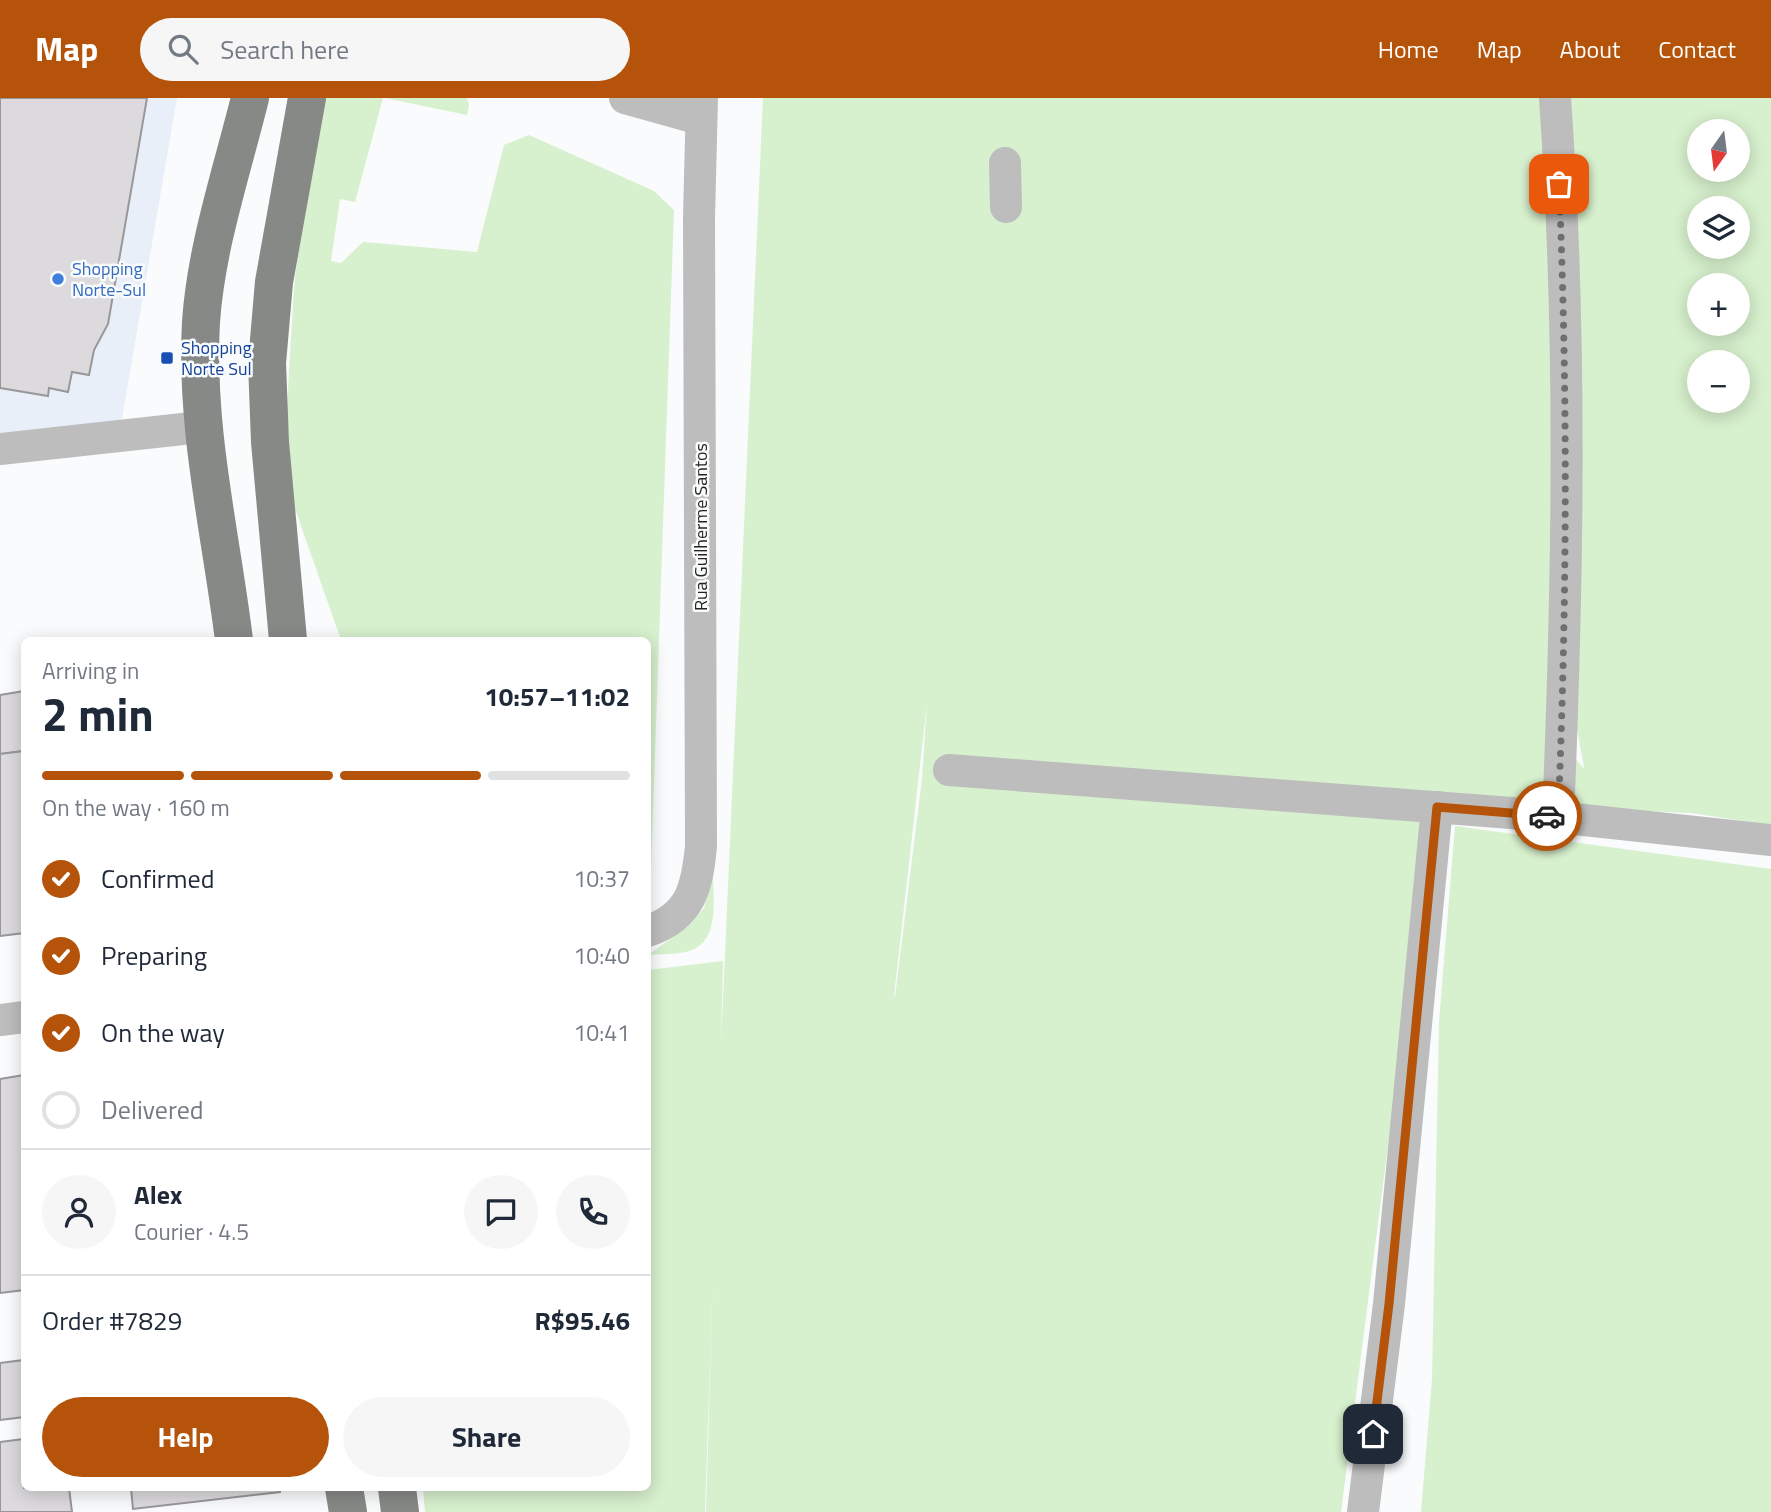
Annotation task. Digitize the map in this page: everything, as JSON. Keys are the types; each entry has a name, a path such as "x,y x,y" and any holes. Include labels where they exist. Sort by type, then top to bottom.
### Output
{"main road":[{"path":"233,637 201,427 201,322 209,262 250,98"},
{"path":"288,637 270,442 267,363 274,282 307,98"},
{"path":"344,1491 348,1512"},
{"path":"397,1491 400,1512"}],"street":[{"path":"625,98 701,108"},
{"path":"1556,98 1566,335 1567,475 1565,661 1558,818"},
{"name":"Rua Guilherme Santos","path":"651,930 674,918 688,903 699,871 701,846 701,108"},
{"path":"1005,163 1006,207"},
{"path":"0,449 201,427"},
{"path":"948,770 1437,807 1771,840"},
{"path":"1363,1512 1389,1304 1437,807"},
{"path":"0,1020 21,1017"}],"shaded area":[{"name":"Shopping Norte-Sul","path":"0,98 177,98 120,430 0,439"}],"green space":[{"path":"324,98 383,98 355,202 340,199 331,261 341,263 363,242 477,252 504,145 529,135 654,191 674,210 651,868 651,637 340,637 293,503 287,408 294,286 306,189"},
{"path":"385,98 467,98 469,105 467,115"},
{"path":"763,98 1771,98 1771,825 1691,813 1432,802 1341,1512 706,1512 713,1272 705,1512 425,1512 423,1491 651,1491 651,970 723,961 721,1044","holes":["1571,697 1584,767 1583,768 1561,740","927,703 922,779 895,997 894,996"]},
{"path":"1455,826 1771,869 1771,1512 1421,1512 1432,1379 1439,1022"},
{"path":"713,876 713,915 703,942 686,952 651,955 690,925 704,908"}],"building":[{"name":"Shopping Norte-Sul","path":"0,98 147,98 108,324 94,350 89,375 72,372 68,392 49,388 48,396 0,388"},
{"path":"21,692 21,751 0,754 0,695"},
{"path":"21,751 21,933 0,936 0,754"},
{"path":"21,1076 21,1290 0,1293 0,1079"},
{"path":"21,1360 21,1417 0,1420 0,1363"},
{"path":"21,1439 21,1491 69,1491 72,1512 0,1512 0,1442"},
{"path":"131,1491 280,1491 280,1492 133,1509"}],"way so far":[{"path":"1547,816 1558,818 1565,661 1566,335 1559,184"}],"place":[{"name":"Shopping Norte-Sul","path":"58,279"},
{"name":"Shopping Norte Sul","path":"167,358"}],"route":[{"path":"1373,1434 1389,1304 1437,807 1547,816"}]}
